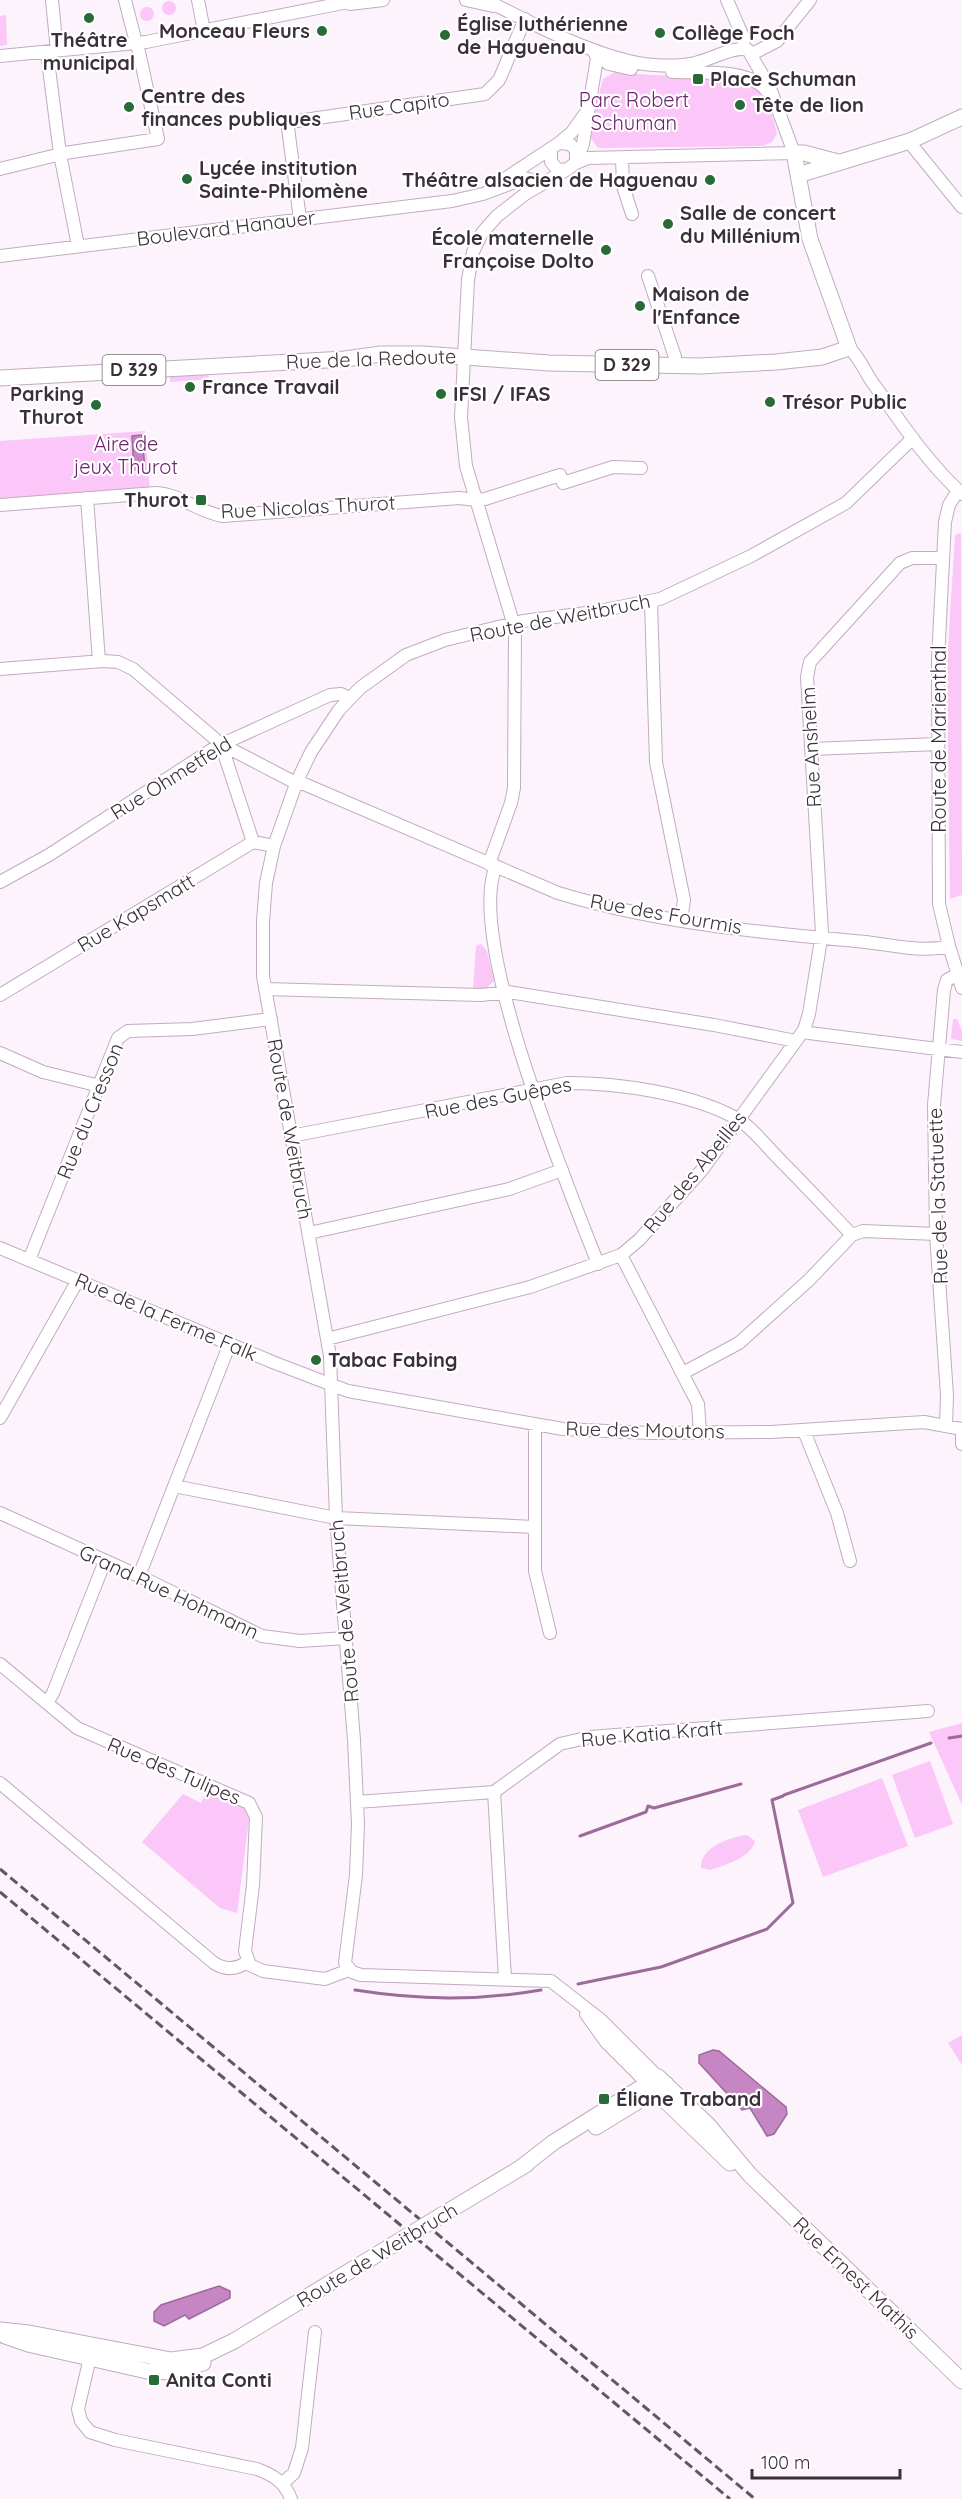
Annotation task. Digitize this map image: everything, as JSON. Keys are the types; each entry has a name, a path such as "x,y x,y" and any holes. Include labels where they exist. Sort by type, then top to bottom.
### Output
{"main road":[{"path":"798,175 910,141 962,117"},
{"path":"838,162 804,153 794,153 810,239 849,348"},
{"name":"Rue de la Redoute","path":"0,378 345,359 381,354 676,367 776,362 822,357 849,348"},
{"name":"Route de Weitbruch","path":"0,2332 29,2333 92,2350 147,2371 174,2372 209,2361 234,2341 519,2169 554,2142 657,2084"},
{"name":"Rue Ernest Mathis","path":"657,2084 709,2126 750,2175 962,2381"}],"street":[{"path":"52,0 60,154 78,246"},
{"path":"0,169 60,154 158,139 125,0"},
{"path":"198,0 204,31"},
{"path":"0,57 53,48 204,31 358,0"},
{"path":"345,4 383,0"},
{"path":"466,0 503,9"},
{"path":"486,0 598,54 638,64 667,66 745,54"},
{"path":"729,6 744,39 745,54 752,71 737,76 728,71 726,62 745,54 777,41 810,0"},
{"name":"Rue Capito","path":"300,219 288,128 290,122 485,94 499,80 525,19"},
{"path":"598,54 609,64 630,69 737,76 758,82 776,105"},
{"path":"573,164 583,144 598,54"},
{"path":"598,1264 533,1088 504,993 492,936 492,865 511,803 513,788 514,623 466,466 460,430 469,274 475,247 482,233 496,216 535,185 588,158 794,153 770,88 745,54"},
{"path":"535,185 547,171 553,150 572,132 588,110"},
{"path":"910,141 962,207"},
{"path":"553,150 567,143 574,147 573,164"},
{"path":"553,150 553,166 573,164"},
{"name":"Boulevard Hanauer","path":"453,201 497,183 553,150"},
{"path":"622,158 623,186 632,214"},
{"name":"Boulevard Hanauer","path":"0,256 453,201 483,194 522,178 535,185"},
{"path":"648,276 675,357 676,367"},
{"path":"849,348 855,353 864,372 913,438 960,492"},
{"name":"Route de Weitbruch","path":"349,1970 345,1964 356,1875 357,1802 336,1518 332,1385 327,1339 265,988 263,921 266,883 274,846 297,781 311,752 349,698 373,677 406,655 445,640 514,623 651,602 751,556 846,503 913,438"},
{"name":"Rue Nicolas Thurot","path":"0,505 159,493 224,516 459,498 477,500 560,475 563,483 614,467 641,468"},
{"name":"Route de Marienthal","path":"960,492 949,505 942,558 938,659 938,744 939,904 948,946 962,988"},
{"path":"87,498 99,661"},
{"name":"Rue Anshelm","path":"822,938 807,677 810,662 900,563 912,558 942,558"},
{"path":"651,602 656,762 684,900 681,920"},
{"name":"Rue des Fourmis","path":"0,669 99,661 118,662 133,669 221,744 292,781 297,781 558,893 592,903 681,920 822,938 930,948 948,946"},
{"name":"Rue Ohmetfeld","path":"0,882 49,855 221,744 330,695 341,694 349,698"},
{"path":"221,744 253,842 274,846"},
{"path":"811,748 938,744"},
{"name":"Rue Kapsmatt","path":"0,995 253,842"},
{"name":"Rue des Abeilles","path":"327,1339 530,1287 621,1255 639,1240 702,1170 804,1030 809,1014 822,938"},
{"name":"Rue de la Statuette","path":"946,1424 947,1395 936,1234 934,1106 944,990 947,980 958,974"},
{"path":"265,988 481,995 504,993 618,1009 796,1041"},
{"name":"Rue du Cresson","path":"29,1260 118,1038 128,1031 192,1029 271,1019"},
{"path":"804,1030 809,1033 939,1051 962,1052"},
{"path":"0,1053 44,1072 100,1086"},
{"name":"Rue des Guêpes","path":"291,1136 567,1083 597,1083 653,1091 695,1102 738,1119"},
{"path":"738,1119 852,1235"},
{"path":"309,1233 509,1190 562,1170"},
{"path":"683,1373 739,1343 809,1280 852,1235 863,1231 936,1234"},
{"name":"Rue de la Ferme Falk","path":"0,1248 332,1385"},
{"path":"621,1255 698,1404 700,1433"},
{"path":"0,1418 78,1280"},
{"path":"140,1576 230,1343"},
{"name":"Rue des Moutons","path":"332,1385 348,1390 563,1429 700,1433 804,1431 917,1422 946,1424 962,1429"},
{"path":"535,1425 535,1571 550,1633"},
{"path":"804,1431 837,1513 850,1561"},
{"path":"962,1434 962,1444"},
{"path":"174,1486 336,1518 535,1527"},
{"name":"Grand Rue Hohmann","path":"0,1513 140,1576 262,1636 300,1641 346,1638"},
{"path":"47,1702 57,1683 105,1561"},
{"name":"Rue des Tulipes","path":"0,1664 77,1728 249,1803 256,1817 254,1874 245,1944 247,1962"},
{"name":"Rue Katia Kraft","path":"494,1792 561,1744 590,1737 928,1711"},
{"path":"0,1783 221,1967 235,1968 247,1962 263,1971 325,1979 349,1970 361,1975 551,1981 601,2020 657,2084"},
{"path":"357,1802 494,1792 505,1978"},
{"path":"282,2483 294,2473 302,2448 315,2332"},
{"path":"92,2350 78,2409 81,2421 90,2432 115,2440 257,2469 268,2473 282,2483 291,2499"}],"green space":[{"path":"169,1 174,3 176,8 174,13 169,15 164,13 162,8 164,3"},
{"path":"147,7 152,9 154,14 152,19 147,21 142,19 140,14 142,9"},
{"path":"6,15 7,45 0,46 0,16"},
{"name":"Parc Robert Schuman","path":"615,72 722,77 748,83 757,88 764,97 777,134 772,142 763,146 598,148 591,138 595,109 603,79"},
{"path":"208,372 209,379 170,382 170,375"},
{"name":"Aire de jeux Thurot","path":"145,431 150,489 0,500 0,441"},
{"path":"961,533 962,895 950,899 947,664 955,535"},
{"path":"481,944 487,951 494,981 485,989 473,988 476,946"},
{"path":"953,1019 957,1019 962,1031 962,1041 951,1039"},
{"path":"962,1723 962,1805 929,1732"},
{"path":"930,1761 953,1824 915,1838 892,1775"},
{"path":"882,1778 908,1846 823,1877 798,1810"},
{"path":"207,1790 244,1807 249,1820 237,1913 220,1908 142,1842 183,1794 201,1803"},
{"path":"747,1835 755,1841 753,1847 743,1856 710,1870 701,1868 705,1854 717,1844"},
{"path":"962,2035 962,2065 948,2043"}],"shaded area":[{"path":"142,435 145,469 134,470 132,436"},
{"path":"713,2050 719,2051 786,2107 787,2114 774,2134 767,2136 750,2108 742,2110 699,2063 699,2055"},
{"path":"219,2286 230,2291 230,2298 189,2319 185,2315 164,2326 154,2321 154,2312 161,2305"}],"waterway":[{"path":"949,1738 962,1736"},
{"path":"784,1795 931,1743"},
{"path":"580,1836 646,1812 648,1806 654,1808 741,1784"},
{"path":"782,1914 793,1903 772,1800 783,1796"},
{"path":"578,1984 661,1967 767,1929 781,1915"},
{"path":"355,1990 402,1996 448,1998 494,1996 541,1990"}],"railway":[{"path":"0,1869 755,2499"},
{"path":"0,1892 730,2499"}],"place":[{"name":"Théâtre municipal","path":"89,18"},
{"name":"Monceau Fleurs","path":"322,31"},
{"name":"Collège Foch","path":"660,33"},
{"name":"Église luthérienne de Haguenau","path":"445,35"},
{"name":"Place Schuman","path":"698,79"},
{"name":"Tête de lion","path":"740,105"},
{"name":"Centre des finances publiques","path":"129,107"},
{"name":"Lycée institution Sainte-Philomène","path":"187,179"},
{"name":"Théâtre alsacien de Haguenau","path":"710,180"},
{"name":"Salle de concert du Millénium","path":"668,224"},
{"name":"École maternelle Françoise Dolto","path":"606,250"},
{"name":"Maison de l'Enfance","path":"640,306"},
{"name":"France Travail","path":"190,387"},
{"name":"IFSI / IFAS","path":"441,394"},
{"name":"Trésor Public","path":"770,402"},
{"name":"Parking Thurot","path":"96,405"},
{"name":"Thurot","path":"201,500"},
{"name":"Tabac Fabing","path":"316,1360"},
{"name":"Éliane Traband","path":"604,2099"},
{"name":"Anita Conti","path":"154,2380"}]}
